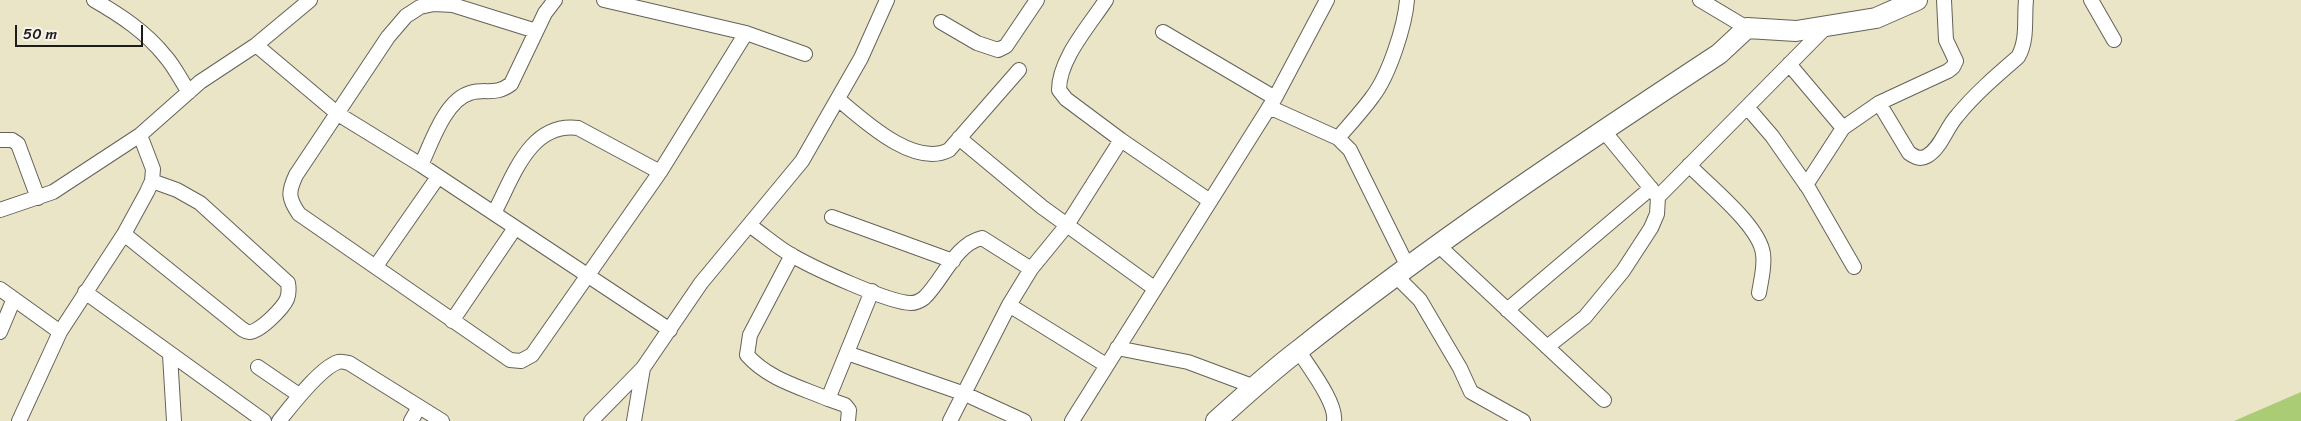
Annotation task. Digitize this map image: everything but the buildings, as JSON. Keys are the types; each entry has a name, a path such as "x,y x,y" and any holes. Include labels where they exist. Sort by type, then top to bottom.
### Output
{"street":[{"path":"94,0 127,20 153,43 166,57 189,92"},
{"path":"0,210 53,192 140,135 200,82 256,45 310,0"},
{"path":"421,165 452,104 470,93 502,91 511,84 545,13 555,0"},
{"path":"604,0 746,33 804,54"},
{"path":"591,421 643,368 701,283 802,161 861,58 887,0"},
{"path":"941,22 977,44 998,50 1006,46 1037,0"},
{"path":"1106,0 1066,61 1059,80 1059,90 1066,99 1121,140 1210,201"},
{"path":"1072,421 1272,102 1327,0"},
{"path":"1338,138 1374,95 1383,80 1401,31 1407,0"},
{"path":"1700,0 1747,28 1796,30 1876,18 1917,0"},
{"path":"1806,185 1843,128 1880,103 1941,75 1954,66 1956,61 1946,40 1944,0"},
{"path":"1880,103 1909,153 1917,158 1925,157 1932,152 1954,118 2018,57 2024,48 2026,0"},
{"path":"2091,0 2114,40"},
{"path":"536,31 453,5 434,4 420,8 406,16 388,37 296,175 291,186 290,201 299,214 376,266 452,321 510,360 521,361 532,355 660,172 746,33"},
{"path":"1507,310 1689,165 1828,25"},
{"path":"1216,421 1298,350 1438,245 1514,190 1719,54 1747,28"},
{"path":"1163,32 1272,102 1338,138 1350,150 1357,162 1402,272 1460,368 1471,392 1524,421"},
{"path":"256,45 338,114 421,165 670,330"},
{"path":"1789,64 1843,128"},
{"path":"838,99 888,138 922,154 940,155 949,150 1020,70"},
{"path":"1747,107 1772,136 1806,185 1854,267"},
{"path":"494,214 529,148 538,137 564,126 578,128 660,172"},
{"path":"1547,347 1585,317 1623,271 1651,228 1657,214 1655,192 1603,130"},
{"path":"19,421 60,332 124,234 152,181 153,169 140,135"},
{"path":"959,138 1042,207 1154,288"},
{"path":"0,140 12,140 18,144 38,198"},
{"path":"950,421 1009,305 1031,270 1067,225 1121,140"},
{"path":"1689,165 1745,219 1754,232 1763,254 1759,292"},
{"path":"376,266 438,177"},
{"path":"124,234 242,329 249,332 257,330 267,322 287,300 288,283 200,203 177,190 152,181"},
{"path":"832,217 953,261"},
{"path":"750,225 792,256 872,291 910,303 919,302 925,297 968,244 982,238 1031,270"},
{"path":"452,321 516,228"},
{"path":"1438,245 1604,400"},
{"path":"792,256 750,335 747,355 769,374 845,405 849,410 848,421"},
{"path":"0,289 13,301 60,332"},
{"path":"828,399 872,291"},
{"path":"85,292 264,421"},
{"path":"0,332 13,301"},
{"path":"1009,305 1106,365"},
{"path":"1117,348 1188,362 1255,387"},
{"path":"1298,350 1330,401 1335,417 1334,421"},
{"path":"847,353 965,394 1024,421"},
{"path":"170,355 174,421"},
{"path":"280,421 299,395 330,366 340,361 349,362 442,421"},
{"path":"258,368 299,395"},
{"path":"634,421 643,368"},
{"path":"412,421 419,407"}],"green space":[{"path":"2301,392 2301,421 2234,421"}]}
